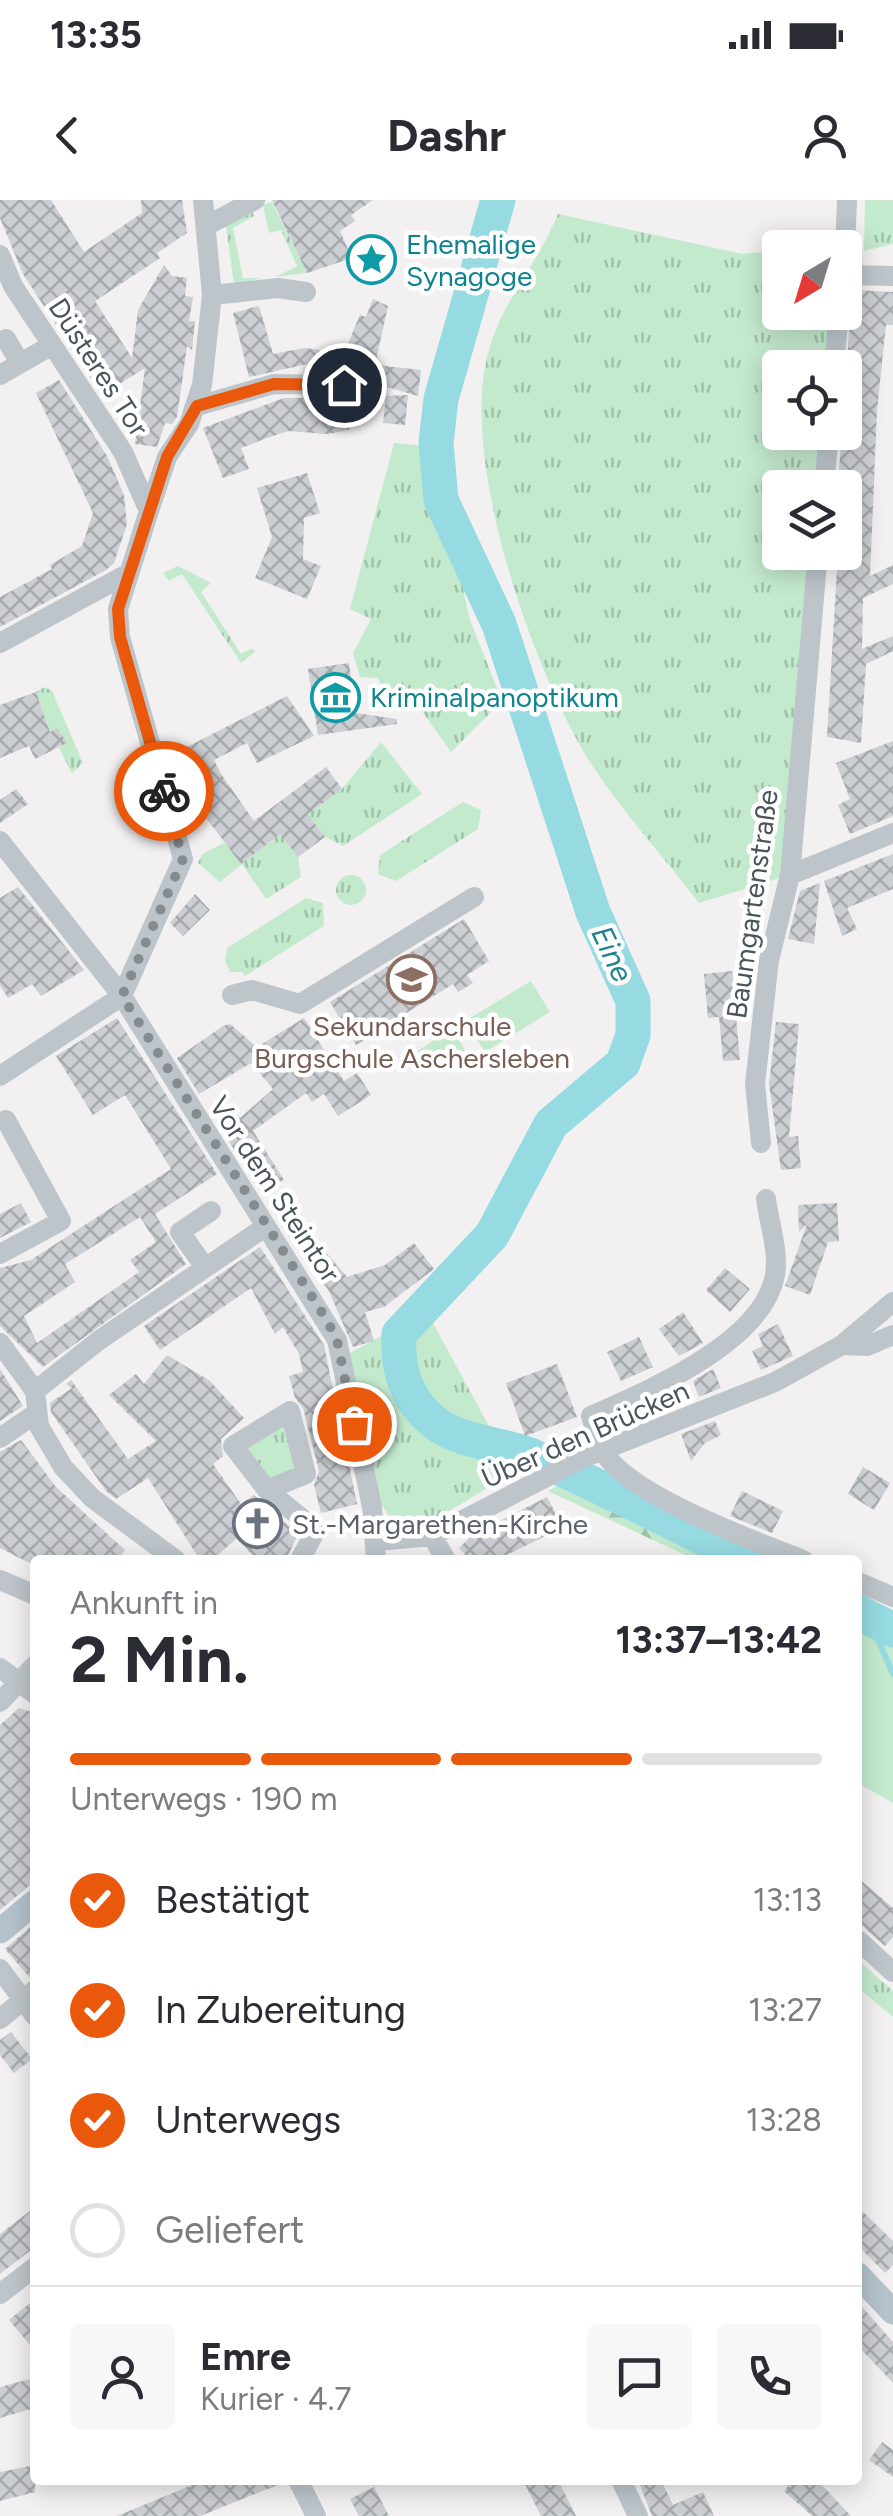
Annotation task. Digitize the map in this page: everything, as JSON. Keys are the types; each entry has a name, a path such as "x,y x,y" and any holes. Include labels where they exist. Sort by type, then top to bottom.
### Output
{"main road":[{"path":"0,1931 30,1906"},
{"path":"862,2280 893,2312"}],"street":[{"path":"0,1076 122,996 183,859 120,637 118,609 167,457 197,406 212,295 203,200"},
{"path":"208,236 255,200"},
{"path":"846,230 848,200"},
{"name":"Düsteres Tor","path":"0,255 13,286 123,452 149,511"},
{"path":"862,275 893,276"},
{"path":"212,295 307,285"},
{"path":"6,339 20,364"},
{"path":"0,375 52,345"},
{"path":"197,406 274,384 344,385"},
{"name":"Baumgartenstraße","path":"761,1144 755,1084 769,960 790,875 816,570"},
{"path":"0,642 130,573"},
{"path":"790,875 893,834"},
{"name":"Vor dem Steintor","path":"0,841 122,996 337,1340 376,1550"},
{"path":"232,994 252,990 300,1004 474,896"},
{"path":"0,1254 60,1220 6,1120"},
{"path":"766,1199 776,1274 769,1296 747,1324 717,1350 591,1416 593,1454 698,1515 791,1555"},
{"path":"204,1266 180,1232 211,1211"},
{"path":"34,1391 265,1226"},
{"name":"Über den Brücken","path":"376,1550 432,1536 593,1454 814,1364 893,1302"},
{"path":"842,1344 867,1346 893,1335"},
{"path":"0,1343 34,1391 36,1414 46,1441 77,1482 170,1555"},
{"path":"0,1438 36,1414"},
{"path":"268,1490 316,1530 303,1555"},
{"path":"432,1536 443,1555"},
{"path":"0,1580 30,1594"},
{"path":"862,1584 893,1597"},
{"path":"0,1668 27,1690 0,1702"},
{"path":"862,1944 893,1972"},
{"path":"0,1970 30,2001"},
{"path":"0,2019 30,2003"},
{"path":"0,2294 30,2271"},
{"path":"300,2485 316,2516"},
{"path":"623,2485 638,2516"}],"green space":[{"path":"865,200 893,200 893,244 864,251"},
{"path":"272,202 307,273 275,277 297,266 281,230 269,233 263,205"},
{"path":"252,211 254,216 233,228 243,278 262,278 234,286 226,225"},
{"path":"558,214 743,254 762,252 762,330 837,330 836,350 762,350 762,450 827,450 826,470 762,470 762,570 817,570 790,875 699,903 600,778 545,673 507,566 493,510 481,406 486,362 499,322"},
{"path":"394,443 434,447 469,617 502,701 451,752 419,707 392,711 378,678 360,677 353,653 371,619 350,609"},
{"path":"178,566 211,583 201,592 241,654 252,648 255,652 241,663 182,574 169,581 163,573"},
{"path":"45,687 52,691 83,763 72,773 59,748 66,743 50,732 36,692"},
{"path":"381,742 422,794 343,846 325,837 308,814 342,789"},
{"path":"463,802 481,810 478,829 396,881 378,874 380,855"},
{"path":"280,834 298,857 301,877 266,899 242,864 220,882 198,863 202,854 224,843 242,863"},
{"path":"351,875 362,879 366,890 362,901 351,905 340,901 336,890 340,879"},
{"path":"306,898 323,903 324,926 245,976 242,972 230,972 225,961 227,948"},
{"path":"531,981 550,1012 485,1052 465,1021"},
{"path":"452,1029 465,1050 450,1059 445,1052 424,1065 416,1052"},
{"path":"427,1312 514,1472 419,1529 391,1519 380,1502 346,1355"},
{"path":"287,1422 301,1472 268,1483 244,1448"},
{"path":"589,1469 761,1555 685,1555 548,1491"},
{"path":"862,1598 893,1611 893,1643 862,1630"},
{"path":"862,1630 893,1643 893,1803 862,1785"},
{"path":"862,1964 893,1991 893,2017 862,1991"}],"building":[{"path":"0,200 51,200 84,252 142,213 141,200 182,200 187,233 157,253 160,258 95,301 132,358 138,310 164,265 172,276 187,278 185,296 193,297 189,321 195,321 192,350 187,346 177,417 172,424 165,423 157,447 135,444 145,368 102,395 23,274 0,218"},
{"path":"272,200 373,200 351,215 355,221 340,231 352,258 307,273"},
{"path":"862,290 893,292 893,325 886,325 877,410 870,576 893,565 893,584 863,598 862,649 893,636 893,651 866,664 861,743 827,737 837,570 862,570 862,470 839,470 840,450 862,450 862,350 848,350 849,330 862,330"},
{"path":"373,299 388,306 375,365 421,370 418,396 360,379 352,354 249,377 233,313 259,306 273,354 304,348 344,353 360,315 366,317"},
{"path":"59,380 107,456 124,495 127,524 114,563 106,570 0,627 0,597 52,569 50,565 82,546 93,513 36,393"},
{"path":"408,395 405,425 383,423 386,396"},
{"path":"284,398 314,398 312,411 319,413 325,398 348,398 349,430 327,434 288,431 267,438 241,448 249,469 223,478 203,428"},
{"path":"307,473 320,513 304,518 303,559 321,566 307,599 255,578 272,537 257,488"},
{"path":"349,663 356,713 397,719 397,724 318,735 308,669"},
{"path":"36,692 50,732 57,728 67,743 35,759 29,746 0,758 0,705"},
{"path":"287,696 314,736 257,763 247,743 214,760 221,774 254,821 326,767 342,789 308,814 325,837 298,857 280,834 241,864 197,806 171,755"},
{"path":"893,741 893,816 850,834 838,805 850,799 836,763"},
{"path":"16,789 28,804 0,823 0,800"},
{"path":"893,854 893,889 847,908 857,929 842,936 824,881"},
{"path":"820,883 814,944 788,939 800,891"},
{"path":"18,887 84,970 41,996 32,984 8,998 0,985 0,898"},
{"path":"195,894 210,910 183,936 170,923"},
{"name":"Sekundarschule Burgschule Aschersleben","path":"464,919 489,961 467,975 473,983 458,992 453,984 392,1022 397,1030 382,1039 378,1032 356,1045 330,1002"},
{"path":"732,971 740,1060 723,1061 719,1017 708,1018 704,974"},
{"path":"117,1018 217,1174 155,1214 186,1264 43,1367 0,1326 0,1268 31,1260 171,1169 125,1095 93,1115 56,1056","holes":["140,1217 156,1242 130,1260 139,1272 37,1343 24,1316 75,1282 65,1264"]},
{"path":"304,1018 344,1081 357,1073 371,1095 338,1116 324,1094 312,1102 306,1093 253,1131 284,1180 259,1190 217,1122 235,1111 240,1118 273,1089 251,1063 199,1094 177,1058 223,1026 230,1024 257,1047"},
{"path":"776,1022 799,1024 789,1137 798,1136 801,1168 781,1170 769,1084"},
{"path":"21,1203 31,1222 0,1238 0,1214"},
{"path":"837,1203 839,1241 828,1242 810,1295 785,1286 807,1224 799,1232 798,1205"},
{"path":"296,1217 347,1277 385,1265 414,1243 434,1269 384,1307 365,1312 374,1341 353,1347 329,1291 284,1230"},
{"path":"260,1247 324,1345 337,1410 315,1416 322,1445 344,1440 357,1504 321,1513 314,1485 319,1471 303,1408 295,1398 289,1376 303,1372 299,1354 283,1327 275,1334 251,1288 160,1350 144,1326"},
{"path":"725,1268 750,1289 730,1312 706,1290"},
{"path":"683,1312 703,1343 679,1356 659,1329"},
{"path":"778,1324 793,1356 761,1370 752,1351 763,1346 758,1334"},
{"path":"639,1337 653,1367 621,1381 607,1352"},
{"path":"167,1355 210,1381 244,1418 221,1439 223,1456 213,1464 241,1504 254,1495 298,1534 288,1555 252,1555 237,1538 218,1555 197,1555 148,1478 116,1499 106,1491 51,1412 50,1403 72,1388 66,1384 71,1380 128,1459 156,1441 109,1395 136,1374 144,1384"},
{"path":"557,1364 577,1417 525,1436 506,1383"},
{"path":"0,1369 23,1406 0,1421"},
{"path":"713,1369 721,1388 699,1397 693,1381"},
{"path":"715,1421 721,1435 705,1443 691,1461 681,1434"},
{"path":"21,1440 56,1487 125,1550 122,1555 30,1555 30,1563 0,1548 0,1452"},
{"path":"863,1467 890,1483 874,1510 848,1494"},
{"path":"742,1491 783,1511 772,1533 730,1516"},
{"path":"547,1497 563,1527 507,1555 465,1555 459,1548 472,1535"},
{"path":"19,1708 30,1711 30,1885 0,1910 0,1725"},
{"path":"862,1881 893,1908 893,1937 885,1946 862,1926"},
{"path":"30,1927 30,1978 5,1949"},
{"path":"11,2032 30,2061 14,2073 0,2055 0,2040"},
{"path":"30,2211 30,2251 0,2274 0,2234"},
{"path":"862,2211 893,2241 893,2265 885,2273 862,2250"},
{"path":"30,2303 30,2345 9,2320"},
{"path":"862,2307 893,2342 893,2383 862,2350"},
{"path":"30,2379 30,2409 0,2418 0,2387"},
{"path":"882,2442 893,2450 893,2477 869,2460"},
{"path":"30,2466 30,2485 35,2485 35,2492 0,2501 0,2472"},
{"path":"192,2485 278,2485 200,2516 117,2516"},
{"path":"526,2485 560,2485 576,2516 541,2516"},
{"path":"640,2485 663,2485 673,2505 703,2492 714,2516 652,2516"},
{"path":"789,2485 822,2485 851,2516 812,2516 784,2491"},
{"path":"374,2487 389,2516 359,2516 350,2499"}],"waterway":[{"name":"Eine","path":"498,200 441,399 436,443 441,500 499,624 593,912 633,1001 633,1035 623,1063 551,1124 492,1235 399,1334 402,1371 416,1403 445,1429 535,1457 739,1555"},
{"name":"Eine","path":"862,1614 893,1630"},
{"path":"868,1617 893,1674"}],"way so far":[{"path":"164,791 183,859 122,996 326,1319 337,1340 354,1424"}],"place":[{"name":"Ehemalige Synagoge","path":"371,260"},
{"name":"Kriminalpanoptikum","path":"335,697"},
{"name":"Sekundarschule Burgschule Aschersleben","path":"412,979"},
{"name":"St.-Margarethen-Kirche","path":"257,1524"}],"route":[{"path":"164,791 120,637 118,609 167,457 190,424 197,406 274,384 344,385"}]}
